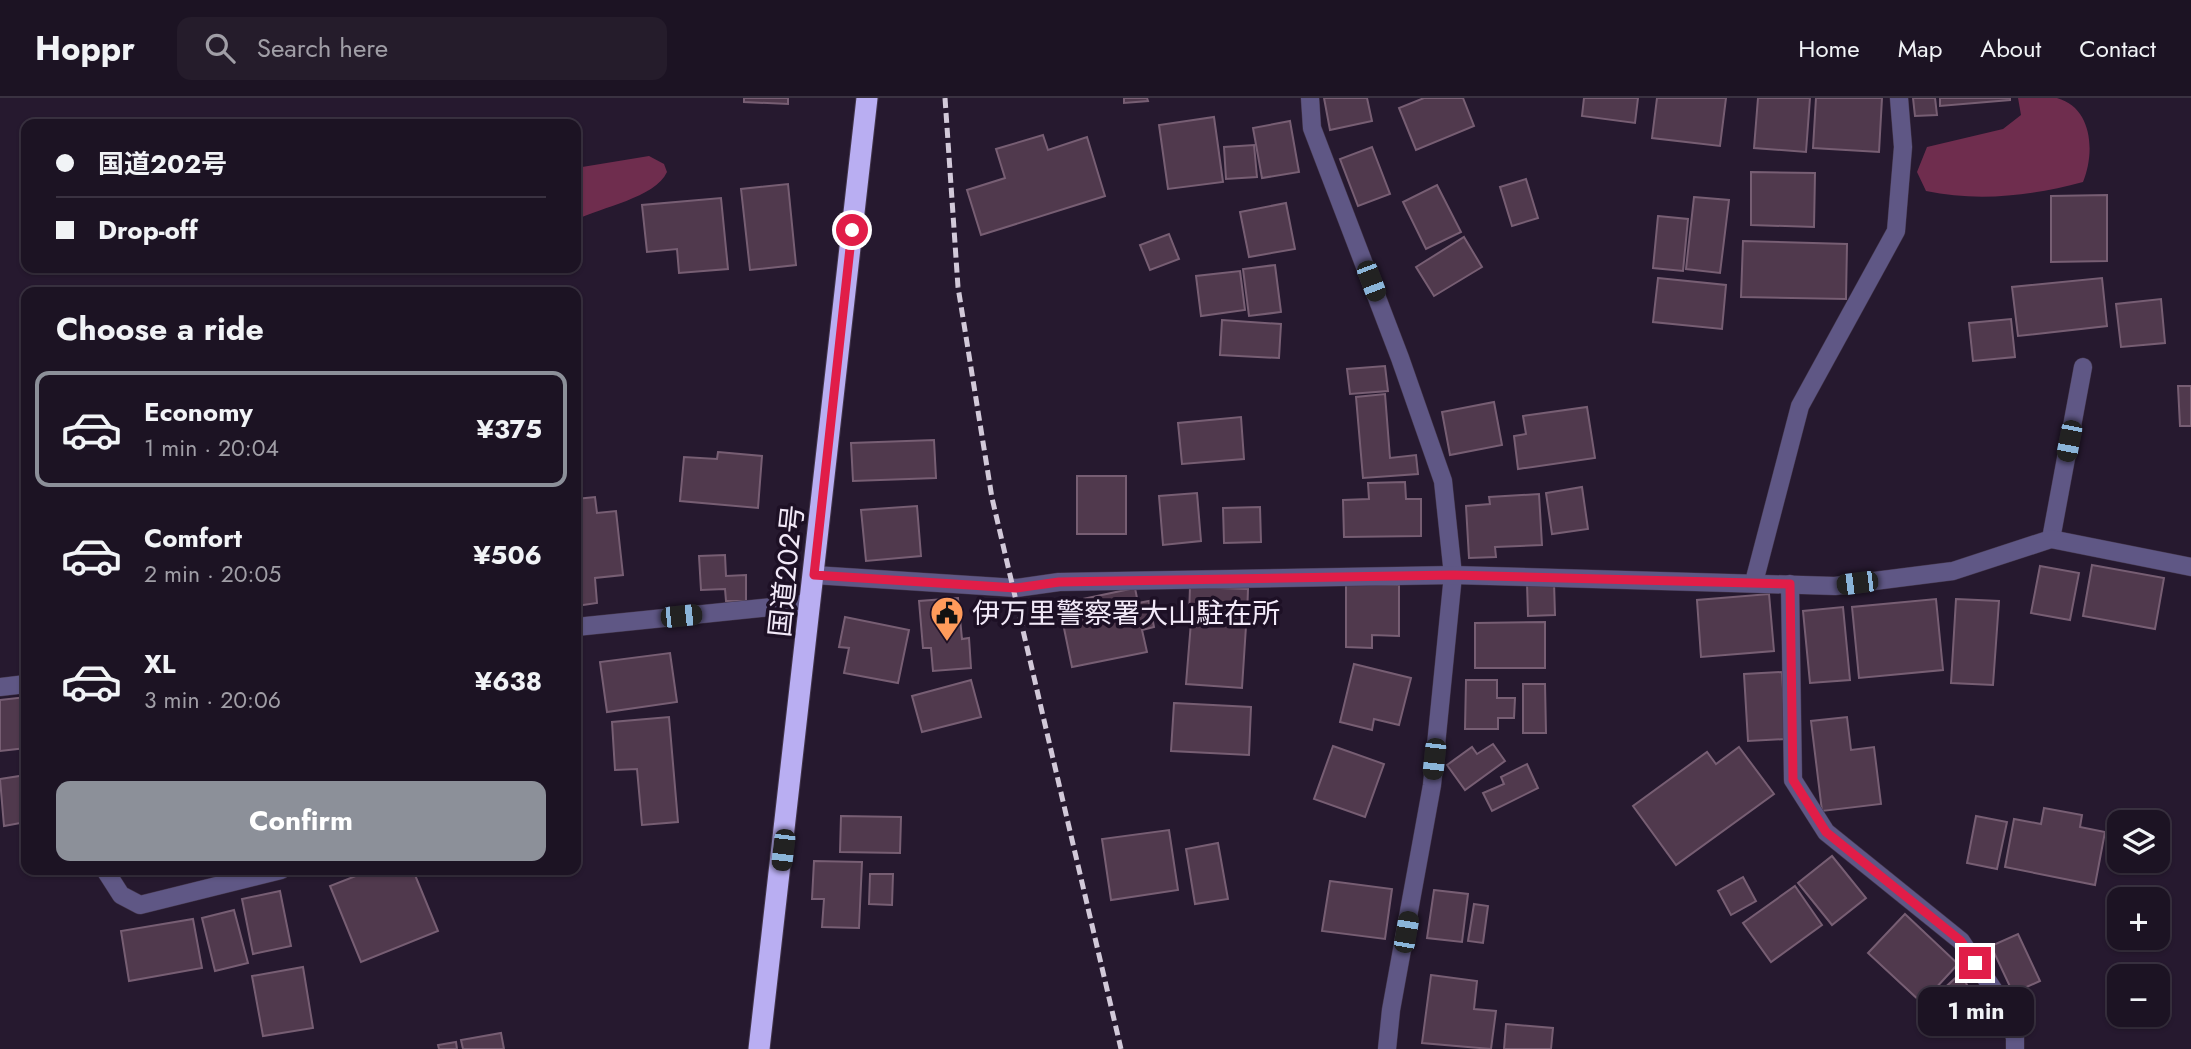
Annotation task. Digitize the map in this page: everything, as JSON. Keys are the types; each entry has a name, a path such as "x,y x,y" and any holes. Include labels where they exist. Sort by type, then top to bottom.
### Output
{"highway":[{"name":"国道202号","path":"760,1049 867,98"}],"street":[{"path":"1310,98 1312,128 1400,358 1443,481 1453,575 1432,785 1391,1010 1387,1049"},
{"path":"1754,582 1800,406 1896,231 1903,147 1899,98"},
{"path":"2051,539 2083,368"},
{"path":"814,575 1016,588 1059,582 1453,575 1835,586 1953,571 2051,539 2191,567"},
{"path":"1790,584 1793,780 1826,832 1961,941 2007,1010 2015,1038 2015,1049"},
{"path":"581,626 811,603"},
{"path":"0,687 21,685"},
{"path":"108,875 121,895 140,905 261,875"}],"shaded area":[{"path":"2018,98 2057,98 2078,111 2084,121 2090,145 2083,182 2005,196 1965,196 1926,191 1917,172 1927,147 2003,129 2021,115"},
{"path":"649,156 664,164 667,172 661,181 640,195 581,218 581,167"}],"building":[{"path":"744,98 788,98 788,104 744,102"},
{"path":"1124,98 1147,98 1148,101 1124,103"},
{"path":"1324,98 1367,98 1372,121 1330,130"},
{"path":"1424,98 1463,98 1474,126 1416,150 1399,108"},
{"path":"1584,98 1638,98 1635,123 1582,116"},
{"path":"1657,98 1726,98 1720,146 1652,138"},
{"path":"1758,98 1810,98 1806,152 1754,148"},
{"path":"1816,98 1882,98 1879,152 1813,148"},
{"path":"1913,98 1935,98 1937,115 1915,116"},
{"path":"1940,98 2010,98 2010,100 1940,106"},
{"path":"1214,117 1223,182 1168,189 1159,125"},
{"path":"1290,121 1299,172 1262,178 1253,128"},
{"path":"1043,135 1048,150 1087,137 1105,196 981,235 967,190 1005,178 996,149"},
{"path":"1254,145 1257,177 1226,179 1224,147"},
{"path":"1372,147 1390,194 1358,206 1340,159"},
{"path":"1751,172 1815,173 1814,227 1751,225"},
{"path":"1526,179 1538,218 1512,226 1500,187"},
{"path":"788,184 796,265 750,270 741,189"},
{"path":"1437,185 1461,232 1426,249 1403,202"},
{"path":"2107,195 2107,261 2051,262 2051,196"},
{"path":"1694,197 1729,200 1720,273 1686,269"},
{"path":"721,198 728,269 679,273 677,249 647,252 642,205"},
{"path":"1286,203 1295,249 1249,257 1240,212"},
{"path":"1658,216 1688,219 1683,271 1653,268"},
{"path":"1169,234 1179,259 1150,270 1140,245"},
{"path":"1464,237 1482,267 1434,296 1416,267"},
{"path":"1743,241 1847,244 1846,299 1741,297"},
{"path":"1275,265 1281,312 1249,316 1243,269"},
{"path":"1240,271 1245,310 1201,316 1196,276"},
{"path":"1658,278 1726,285 1722,329 1653,322"},
{"path":"2102,278 2107,326 2018,336 2012,287"},
{"path":"2161,299 2165,343 2121,347 2116,304"},
{"path":"2011,319 2015,357 1973,361 1969,323"},
{"path":"1222,320 1281,324 1279,358 1220,355"},
{"path":"1385,366 1388,391 1350,394 1347,369"},
{"path":"2178,386 2191,386 2191,426 2180,426"},
{"path":"1385,394 1390,458 1416,455 1418,474 1363,478 1356,397"},
{"path":"1494,402 1502,445 1450,455 1442,412"},
{"path":"1587,407 1595,458 1518,469 1514,436 1526,434 1523,416"},
{"path":"1241,417 1244,459 1182,464 1178,423"},
{"path":"934,440 936,478 853,481 851,443"},
{"path":"718,452 762,456 758,508 680,501 684,457 717,459"},
{"path":"1077,476 1126,476 1126,534 1077,534"},
{"path":"1405,482 1406,499 1421,499 1421,536 1344,537 1343,500 1369,499 1368,483"},
{"path":"1582,487 1588,529 1552,534 1546,493"},
{"path":"1197,493 1201,541 1163,545 1159,496"},
{"path":"1539,494 1542,545 1495,547 1496,557 1469,558 1466,506 1490,504 1489,497"},
{"path":"595,497 597,513 616,511 623,575 595,578 597,603 581,605 581,498"},
{"path":"917,506 921,556 866,561 861,510"},
{"path":"1260,507 1261,542 1224,543 1223,508"},
{"path":"725,555 726,576 746,575 746,601 726,601 725,589 701,590 699,556"},
{"path":"2092,565 2164,578 2155,629 2083,616"},
{"path":"2040,566 2079,573 2070,620 2031,613"},
{"path":"1554,582 1555,615 1528,616 1527,583"},
{"path":"1346,585 1399,585 1399,636 1372,635 1372,648 1346,647"},
{"path":"1190,587 1248,589 1247,618 1189,616"},
{"path":"1135,588 1138,603 1149,601 1154,627 1142,630 1147,652 1072,667 1059,604"},
{"path":"1769,594 1774,651 1701,657 1697,600"},
{"path":"958,598 962,639 969,638 971,668 933,671 931,648 923,648 919,601"},
{"path":"1936,599 1943,670 1859,678 1852,607"},
{"path":"1956,599 1999,601 1993,685 1951,683"},
{"path":"1843,607 1850,680 1810,683 1803,611"},
{"path":"845,617 909,630 898,683 844,673 849,648 839,647"},
{"path":"1191,622 1246,626 1242,688 1186,684"},
{"path":"1545,622 1545,668 1475,668 1475,623"},
{"path":"670,653 677,702 607,712 600,662"},
{"path":"1354,664 1411,678 1399,725 1374,719 1372,730 1340,722"},
{"path":"1782,672 1786,739 1748,741 1744,674"},
{"path":"971,680 981,717 922,732 912,696"},
{"path":"1466,680 1497,680 1497,698 1515,698 1514,718 1498,718 1498,729 1465,729"},
{"path":"1523,684 1545,684 1546,733 1523,733"},
{"path":"21,698 21,749 0,751 0,700"},
{"path":"1174,703 1251,707 1249,755 1171,751"},
{"path":"669,717 678,822 642,825 637,769 615,770 612,722"},
{"path":"1847,717 1851,750 1874,747 1881,804 1822,811 1811,721"},
{"path":"1493,744 1505,761 1465,790 1447,765 1472,747 1477,754"},
{"path":"1333,746 1384,764 1365,817 1314,799"},
{"path":"1739,747 1774,794 1676,865 1633,806 1707,752 1716,764"},
{"path":"1527,764 1538,788 1492,811 1483,793 1504,784 1501,777"},
{"path":"21,776 21,823 4,826 0,779"},
{"path":"2044,808 2082,815 2080,827 2105,832 2095,885 2005,867 2014,819 2041,824"},
{"path":"841,816 901,817 900,853 840,852"},
{"path":"1976,816 2007,822 1997,869 1967,863"},
{"path":"1169,830 1178,890 1111,900 1102,839"},
{"path":"1218,843 1228,899 1195,904 1186,849"},
{"path":"1832,856 1866,898 1832,925 1798,883"},
{"path":"814,861 862,862 859,928 822,927 824,899 812,899"},
{"path":"870,874 893,874 892,905 869,904"},
{"path":"358,875 415,875 438,931 361,962 330,886"},
{"path":"1743,877 1756,901 1731,915 1718,891"},
{"path":"1330,881 1392,889 1385,939 1322,931"},
{"path":"1795,886 1822,925 1771,962 1743,923"},
{"path":"1434,890 1468,894 1462,942 1427,938"},
{"path":"280,891 291,946 253,954 242,899"},
{"path":"1474,904 1488,906 1483,943 1468,941"},
{"path":"234,910 248,963 215,971 202,918"},
{"path":"1905,914 1958,964 1922,1003 1868,953"},
{"path":"193,919 202,968 129,981 121,931"},
{"path":"2018,934 2040,981 2013,993 1991,946"},
{"path":"303,967 313,1028 263,1036 252,976"},
{"path":"1961,973 1982,1015 1942,1032 1928,1003"},
{"path":"1431,975 1477,981 1474,1009 1496,1011 1491,1049 1422,1043"},
{"path":"1506,1024 1553,1028 1551,1049 1504,1049"},
{"path":"501,1033 504,1049 463,1049 461,1040"},
{"path":"456,1042 457,1049 439,1049 438,1045"}],"railway":[{"path":"945,98 958,287 992,498 1121,1049"}],"place":[{"name":"伊万里警察署大山駐在所","path":"947,643"}],"route":[{"path":"852,230 814,575 1016,588 1059,582 1327,575 1453,575 1790,584 1788,633 1793,780 1826,832 1961,941 1975,963"}]}
